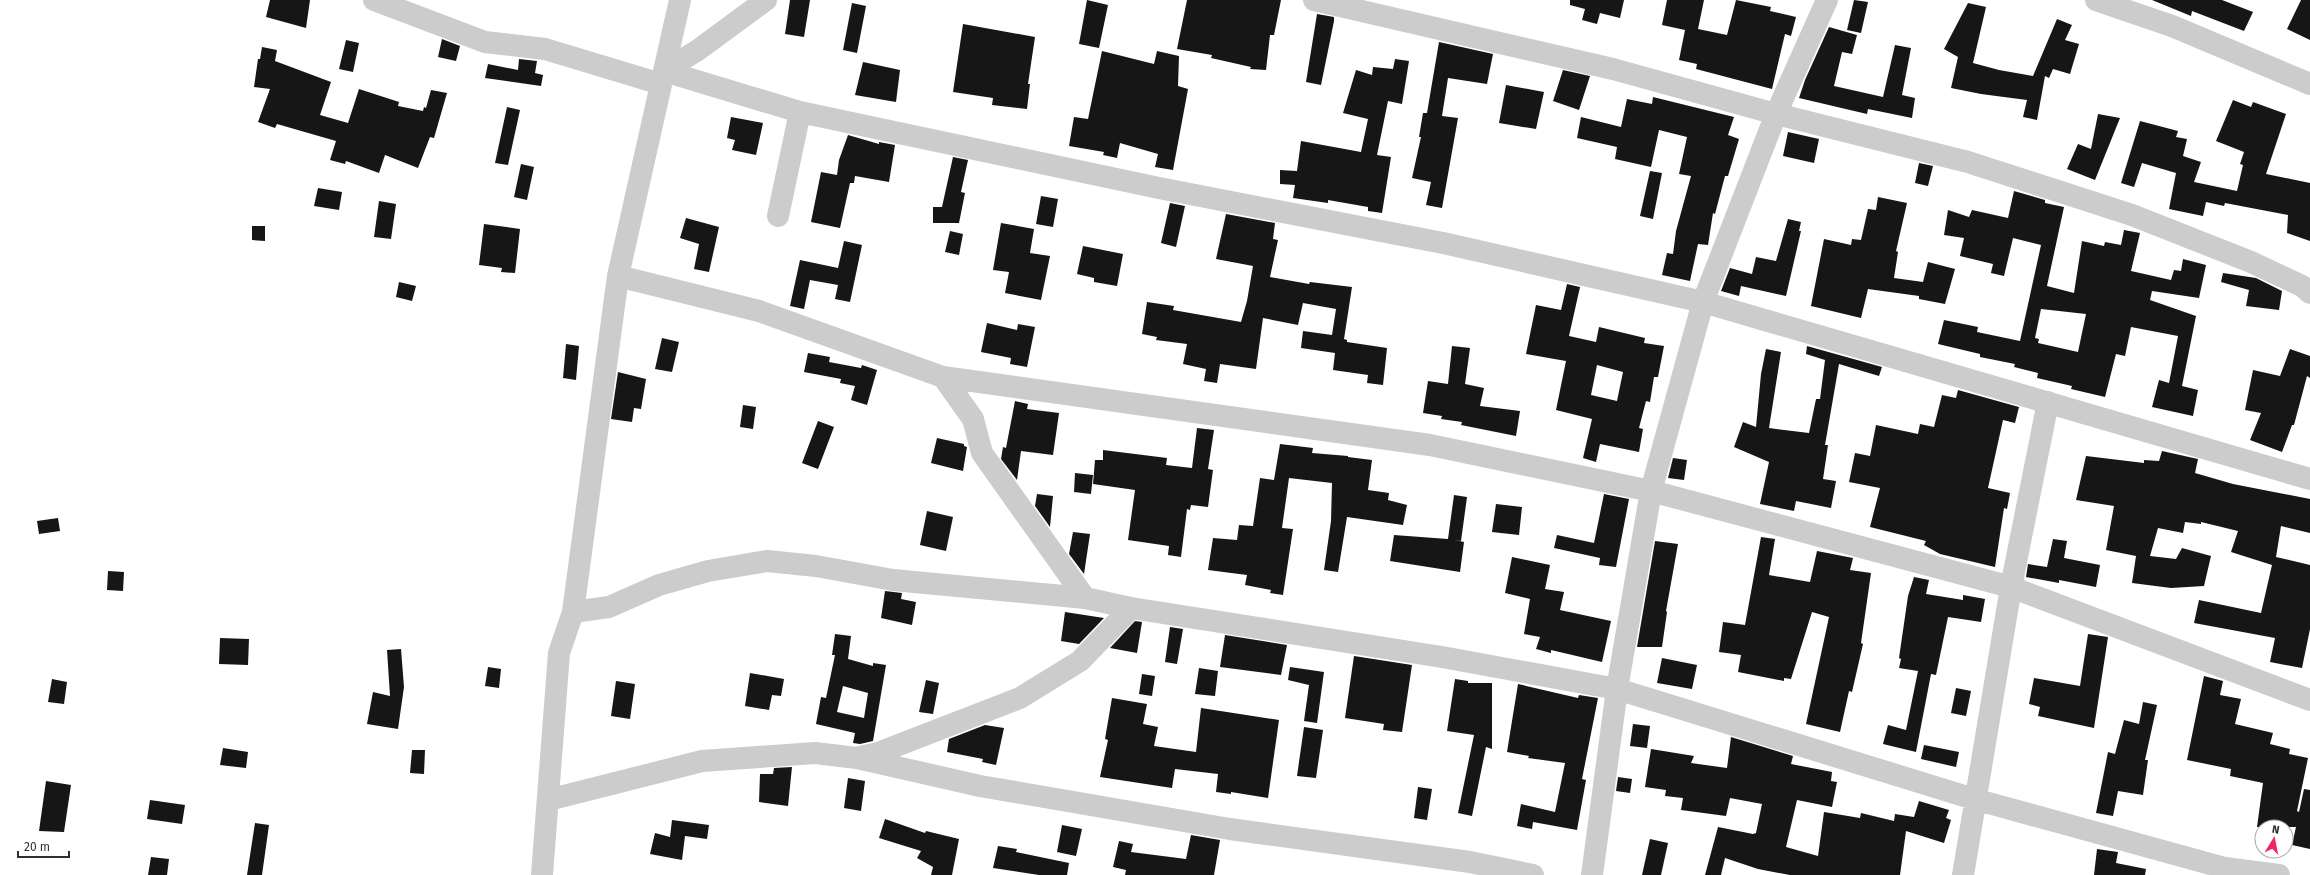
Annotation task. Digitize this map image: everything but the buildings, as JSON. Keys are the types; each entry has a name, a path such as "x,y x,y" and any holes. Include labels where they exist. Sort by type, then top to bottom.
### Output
{"street":[{"path":"374,0 484,42 545,49 800,112 1160,188 1443,243 1703,302 2310,479"},
{"path":"542,875 559,653 573,612 618,276 680,0"},
{"path":"663,77 766,0"},
{"path":"1314,0 1350,5 1613,70 1776,114 1968,162 2132,215 2251,262 2302,286 2310,293"},
{"path":"1592,875 1617,689 1651,491 1703,302 1776,114 1827,0"},
{"path":"2096,0 2172,26 2310,84"},
{"path":"778,216 800,112"},
{"path":"618,276 759,311 943,377 1430,445 1651,491 2011,587 2310,700"},
{"path":"943,377 973,419 982,453 1085,598"},
{"path":"1963,875 1974,799 2011,587 2048,402"},
{"path":"573,612 609,607 659,585 708,571 767,561 816,566 893,580 1085,598 1131,608 1442,657 1617,689 1974,799 2225,868 2279,875"},
{"path":"857,758 878,753 1020,698 1080,661 1131,608"},
{"path":"548,800 702,761 815,753 857,758 980,786 1222,828 1470,862 1533,875"}]}
